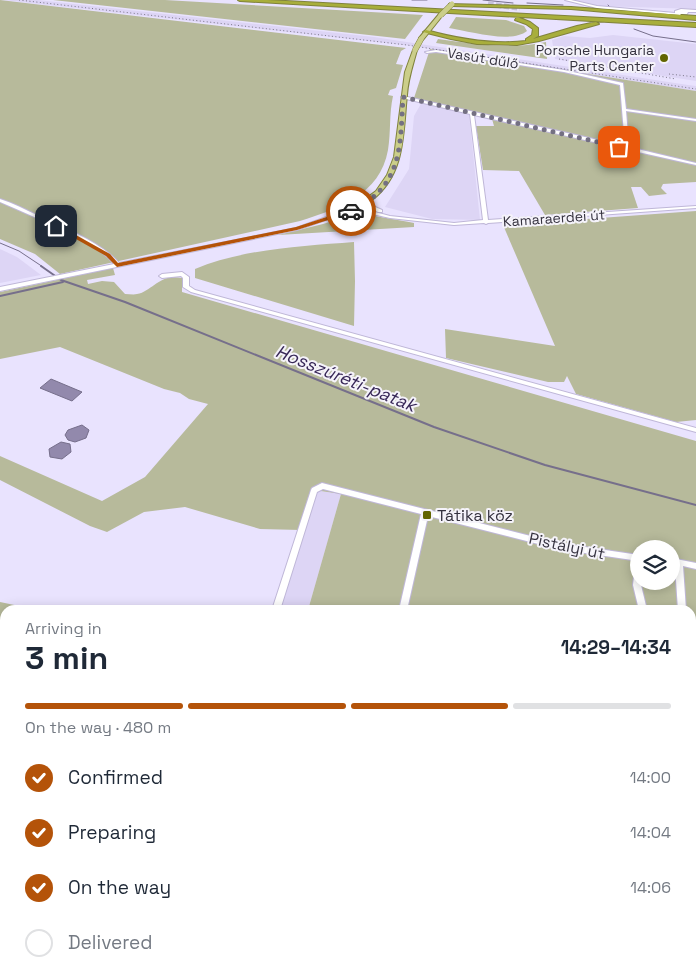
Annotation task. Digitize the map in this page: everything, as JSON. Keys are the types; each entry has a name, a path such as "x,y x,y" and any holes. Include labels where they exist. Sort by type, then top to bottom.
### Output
{"highway":[{"path":"240,0 625,24"},
{"path":"294,0 696,21"},
{"path":"465,0 489,5 513,4 524,0"},
{"path":"554,0 573,6 612,11"},
{"path":"370,4 489,5 681,13 696,21"},
{"path":"520,8 696,21"},
{"path":"440,13 696,21"},
{"path":"423,36 446,35 512,42 528,40 536,34 535,27 526,22 491,16"},
{"path":"433,24 434,29 446,35 517,43 537,40 578,26 696,21"}],"main road":[{"path":"358,207 370,201 383,188 394,171 399,149 407,70 423,36 440,13 454,2"}],"street":[{"path":"566,0 592,6 657,12 681,13 696,11"},
{"name":"Vasút dűlő","path":"427,52 436,50 564,70 622,84 627,149"},
{"path":"403,97 696,164"},
{"path":"625,110 696,120"},
{"path":"472,114 486,223"},
{"path":"0,200 84,240 110,256 117,265"},
{"path":"346,201 358,207"},
{"path":"370,201 371,207 381,212"},
{"path":"0,289 297,229 338,216 358,207"},
{"name":"Kamaraerdei út","path":"358,207 366,211 412,220 446,224 486,223 696,207"},
{"name":"Kamaraerdei út","path":"358,207 412,220"},
{"path":"162,276 182,274 186,277 186,287 193,291 696,430"},
{"name":"Pistályi út","path":"278,605 314,490 322,486 582,551 630,557"},
{"path":"404,605 425,513"},
{"path":"680,562 696,566"},
{"path":"637,590 642,605"},
{"path":"679,590 681,605"}],"shaded area":[{"path":"4,0 38,0 374,37 696,86 696,91 412,46"},
{"path":"573,0 696,0 696,9 598,6"},
{"path":"613,35 696,44 696,81 555,59 552,40 564,36 590,38"},
{"path":"422,102 469,114 480,220 432,219 385,207 409,169 414,116"},
{"path":"0,249 17,257 41,275 0,283"},
{"path":"51,379 82,392 72,401 40,388"},
{"path":"82,425 89,430 86,438 75,442 68,440 65,435 68,430"},
{"path":"61,442 70,444 71,452 62,459 50,457 49,449"},
{"path":"314,490 341,494 309,605 279,605"}],"green space":[{"path":"0,0 406,48 401,51 396,64 403,65 396,88 390,90 388,95 393,96 388,150 383,165 367,189 355,198 329,211 300,221 60,274 35,254 0,239"},
{"path":"53,0 165,0 423,15 405,39"},
{"path":"456,17 506,20 524,26 527,31 520,35 501,37 449,28"},
{"path":"438,39 506,46 546,42 547,59 436,43"},
{"path":"430,49 696,91 696,182 663,184 661,188 667,194 649,196 641,187 631,187 638,208 545,215 519,171 483,170 476,126 494,126 492,119 596,142 414,98"},
{"path":"696,211 696,420 676,422 576,394 567,376 564,382 548,382 446,358 445,329 555,346 503,225"},
{"path":"358,213 414,223 414,227 278,235 323,224"},
{"path":"354,242 354,326 195,278 195,269 233,257 273,250"},
{"path":"113,268 115,275 87,280 88,284 102,281 114,282 125,294 134,294 143,292 168,278 182,278 182,292 696,441 696,605 309,605 341,494 314,490 301,530 260,529 185,507 144,512 107,532 90,526 0,480 0,456 102,501 145,477 208,404 189,399 180,393 164,389 60,347 0,359 0,292"},
{"path":"0,602 14,605 0,605"}],"waterway":[{"path":"412,0 427,0"},
{"path":"483,0 513,3"},
{"path":"527,3 563,5"},
{"path":"634,29 653,36 696,42"},
{"name":"Hosszúréti-patak","path":"0,243 19,251 43,267"},
{"name":"Hosszúréti-patak","path":"41,266 61,280 125,302 434,427 545,465 696,505"},
{"path":"0,296 63,282"}],"tunnel":[{"path":"488,4 520,8"}],"railway":[{"path":"19,0 407,45 696,89"},
{"path":"559,59 676,79"},
{"path":"669,74 696,77"}],"way so far":[{"path":"351,211 370,201 391,178 396,166 399,149 403,97 619,147"}],"place":[{"name":"Porsche Hungaria Parts Center","path":"664,58"},
{"name":"Tátika köz","path":"427,515"}],"route":[{"path":"56,226 108,255 117,265 297,229 351,211"}]}
